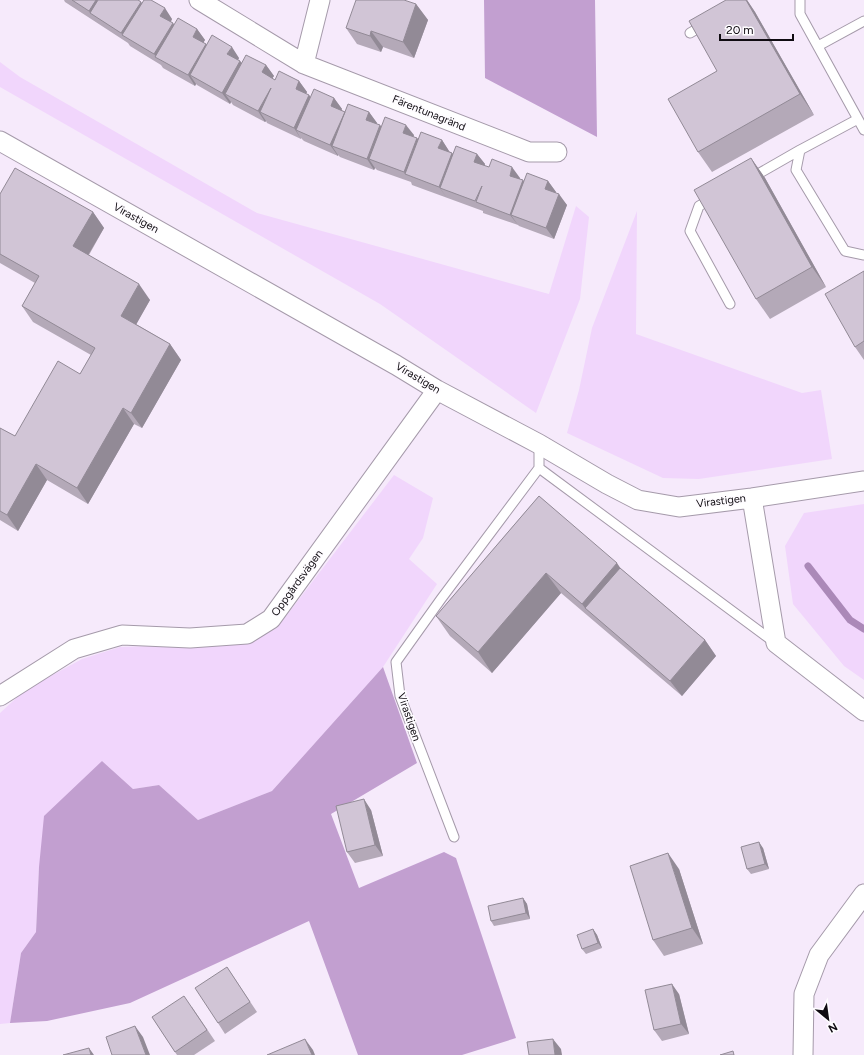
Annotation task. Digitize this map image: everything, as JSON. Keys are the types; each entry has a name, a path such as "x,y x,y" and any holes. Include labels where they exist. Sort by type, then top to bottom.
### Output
{"street":[{"name":"Färentunagränd","path":"199,0 304,64 529,152 557,152"},
{"path":"304,64 320,0"},
{"name":"Virastigen","path":"0,141 396,365 437,390 539,444 607,484 638,500 679,507 752,498 864,481"},
{"name":"Oppgårdsvägen","path":"0,696 74,649 122,635 190,638 246,634 271,619 437,390"},
{"path":"752,498 776,643 864,710"},
{"path":"803,1055 804,994 819,955 864,894"}],"lane":[{"path":"800,0 800,14 864,130"},
{"path":"818,46 864,21"},
{"path":"690,33 710,22"},
{"path":"740,184 858,119"},
{"path":"800,150 796,170 845,252 864,255"},
{"path":"720,195 699,206 690,231 730,304"},
{"path":"539,444 539,468 776,643"},
{"name":"Virastigen","path":"454,837 400,696 396,662 539,468"}],"shaded area":[{"path":"484,0 595,0 597,137 485,78"},
{"path":"0,62 20,77 257,213 549,294 576,206 589,217 580,299 536,413 380,304 0,87"},
{"path":"637,211 636,334 802,393 821,390 832,459 699,479 663,478 567,433 579,390 592,328"},
{"path":"394,475 433,498 423,538 409,559 437,584 383,667 272,791 198,820 159,785 133,789 102,761 39,867 36,932 21,953 10,1023 0,1024 0,713 25,690 82,659 120,647 251,642 277,628"},
{"path":"864,504 864,680 844,666 793,604 785,546 804,513"},
{"path":"383,667 417,763 331,814 359,888 444,852 456,858 516,1038 462,1055 358,1055 309,921 130,1003 47,1021 10,1023 21,953 36,932 39,867 44,816 102,761 133,789 159,785 198,820 272,791"}],"building":[{"path":"72,0 96,0 89,11"},
{"path":"98,0 138,0 141,2 121,33 90,13"},
{"path":"144,0 151,0 165,8 160,16 173,23 154,54 122,35"},
{"path":"356,0 404,0 416,4 403,42 371,31 370,36 346,28"},
{"path":"726,0 746,0 800,94 698,152 668,99 717,71 689,21"},
{"path":"178,18 197,29 193,37 206,44 188,75 155,57"},
{"path":"212,35 232,47 227,54 240,61 222,93 190,75"},
{"path":"246,55 266,65 262,72 275,80 279,71 299,81 296,89 309,95 294,128 260,112 271,88 258,111 225,94"},
{"path":"314,89 334,98 331,106 345,112 330,145 296,130"},
{"path":"348,104 369,112 366,120 380,125 367,159 332,146"},
{"path":"385,117 406,125 403,133 417,138 404,172 369,159"},
{"path":"421,132 442,140 438,148 452,153 439,187 405,174"},
{"path":"456,146 477,154 474,162 489,167 492,159 512,167 510,176 523,180 510,215 476,202 482,186 475,201 440,188"},
{"path":"751,158 812,267 756,299 694,190"},
{"path":"15,168 93,212 73,246 139,284 121,316 170,344 131,413 123,408 77,488 36,464 7,515 0,511 0,428 15,436 58,361 80,374 95,348 22,306 39,276 0,254 0,194"},
{"path":"527,173 548,181 545,189 559,194 546,228 511,215"},
{"path":"864,271 864,341 855,347 825,294"},
{"path":"539,496 617,563 582,604 546,573 478,652 436,616"},
{"path":"620,568 705,640 670,681 585,608"},
{"path":"364,799 375,845 347,852 336,806"},
{"path":"759,842 765,864 747,869 741,847"},
{"path":"668,853 692,928 653,940 630,866"},
{"path":"523,898 526,913 491,921 488,906"},
{"path":"593,929 598,943 582,949 577,935"},
{"path":"227,967 250,1002 218,1023 195,988"},
{"path":"672,984 681,1024 654,1030 645,990"},
{"path":"184,996 207,1030 175,1052 152,1017"},
{"path":"135,1026 146,1055 112,1055 106,1037"},
{"path":"305,1039 312,1055 267,1055"},
{"path":"553,1039 555,1055 529,1055 527,1042"},
{"path":"89,1048 91,1055 63,1055"},
{"path":"733,1051 734,1055 720,1055"}],"waterway":[{"path":"808,566 850,620 864,629"}]}
